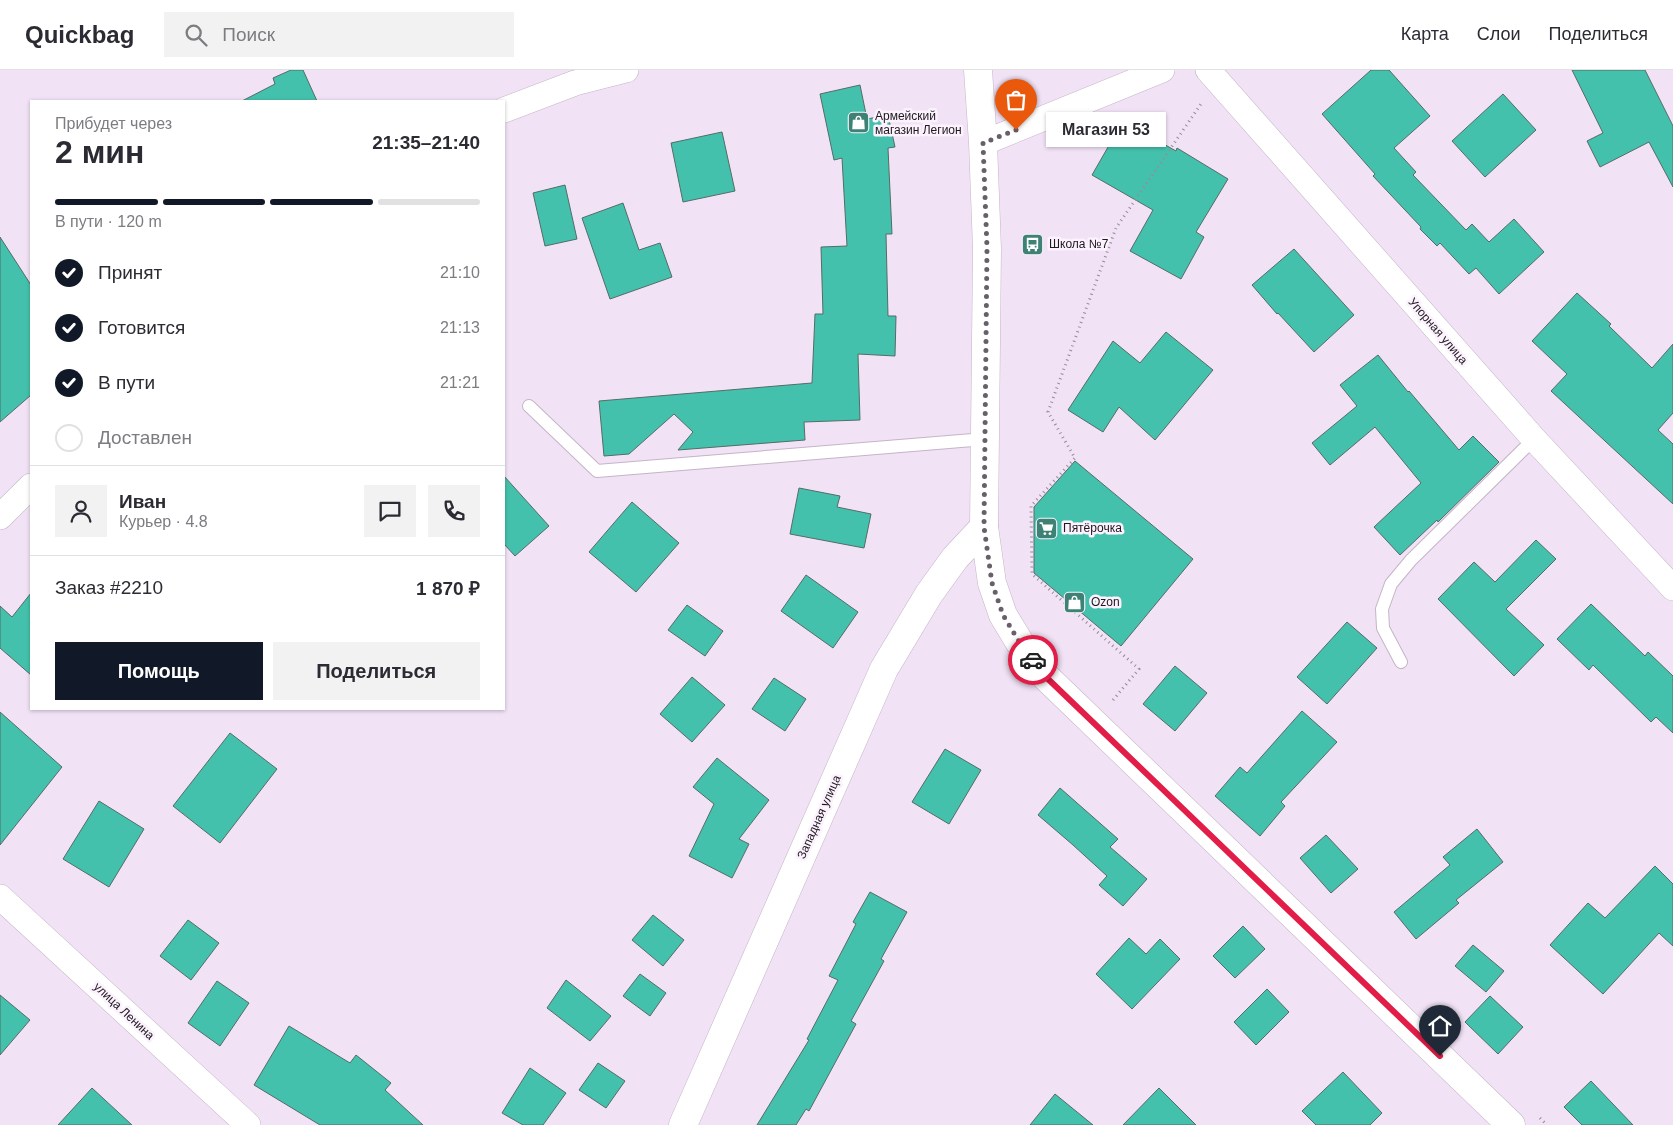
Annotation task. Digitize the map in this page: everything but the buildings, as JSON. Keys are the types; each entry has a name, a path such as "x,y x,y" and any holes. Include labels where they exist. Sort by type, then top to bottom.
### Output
{"main road":[{"path":"978,70 987,248 984,527 992,583 1003,615 1023,648 1047,678 1522,1118"},
{"name":"Западная улица","path":"684,1125 884,669 929,594 955,558 984,527"}],"street":[{"path":"505,110 575,83 626,70"},
{"path":"983,143 1111,80 1162,70"},
{"name":"Упорная улица","path":"1214,76 1534,439 1673,588"},
{"path":"0,516 30,487"},
{"name":"улица Ленина","path":"0,897 248,1125"}],"lane":[{"path":"529,406 597,471 985,439"},
{"path":"1401,662 1383,628 1382,609 1391,584 1411,560 1534,439"}],"path":[{"path":"1118,705 1112,700 1139,669 1032,574 1031,506 1075,458 1048,412 1116,228 1209,92 1214,76"},
{"path":"1522,1118 1547,1125"}],"way so far":[{"path":"1016,130 983,143 987,248 984,527 992,583 1003,615 1023,648 1033,660"}],"place":[{"name":"Армейский магазин Легион","path":"859,123"},
{"name":"Магазин 53","path":"1016,130"},
{"name":"Школа №7","path":"1033,244"},
{"name":"Пятёрочка","path":"1047,528"},
{"name":"Ozon","path":"1075,602"}],"route":[{"path":"1033,660 1047,678 1440,1056"}]}
